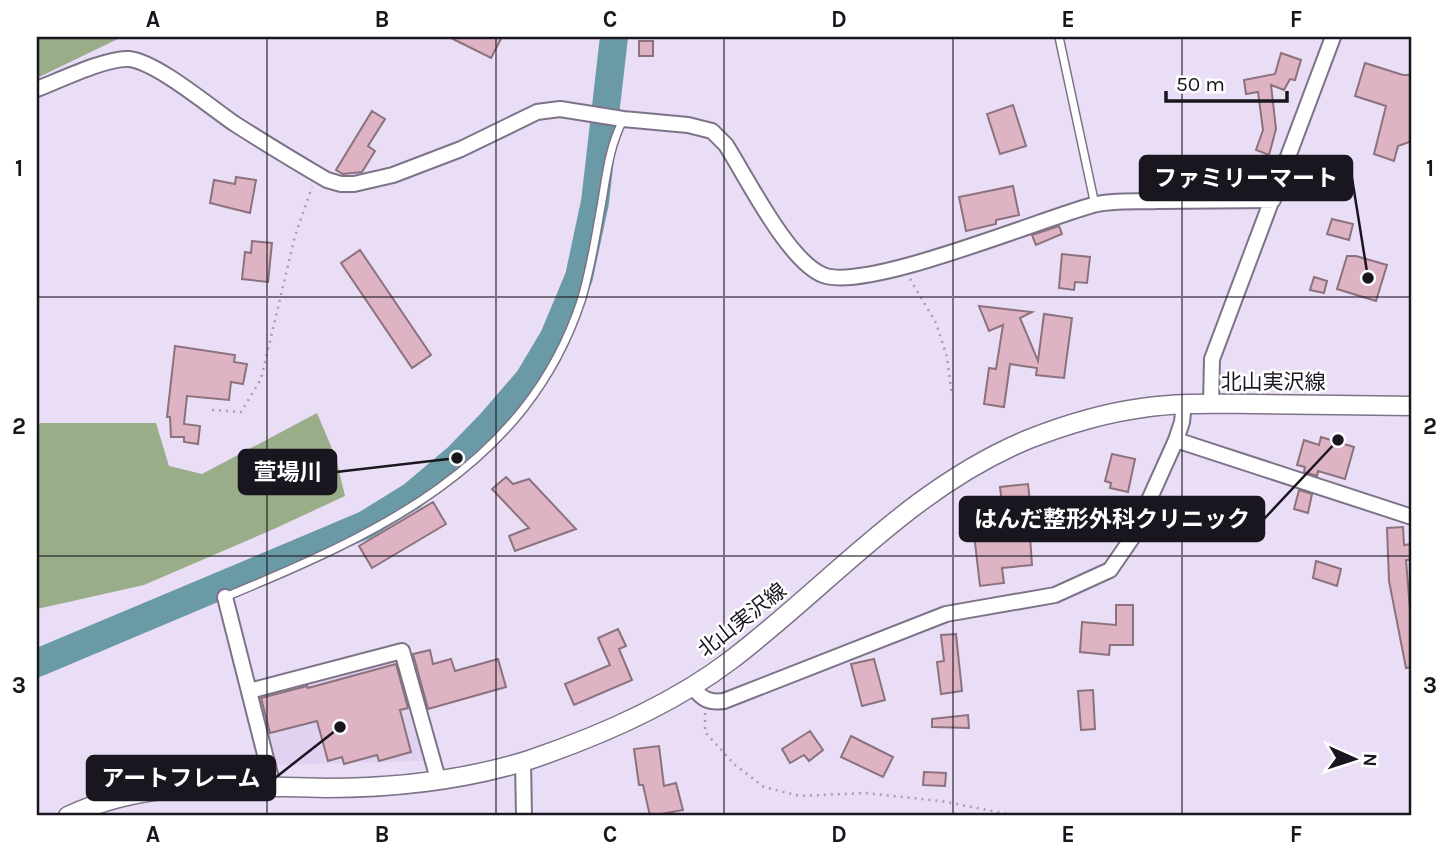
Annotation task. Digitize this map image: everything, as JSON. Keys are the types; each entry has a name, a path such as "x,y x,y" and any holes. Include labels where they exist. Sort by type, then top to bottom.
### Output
{"street":[{"path":"1211,404 1212,359 1333,37"},
{"path":"37,89 113,61 128,59 144,64 184,87 233,123 327,180 341,184 393,175 461,149 537,112 560,109 688,125 712,131 726,145 787,243 808,264 823,275 843,279 861,278 903,267 1095,205 1273,200"},
{"path":"692,687 705,700 724,701 946,614 1055,594 1110,570 1132,538 1176,440 1184,403"},
{"name":"北山実沢線","path":"68,816 114,799 194,785 358,786 438,779 523,762 575,744 692,687 790,613 881,531 936,490 979,463 1029,439 1072,424 1140,408 1184,403 1412,405"},
{"path":"1176,440 1412,517"},
{"path":"225,597 273,786"},
{"path":"249,691 402,652 438,779"},
{"path":"523,762 524,816"}],"lane":[{"path":"1059,37 1095,205"},
{"path":"225,597 348,542 414,506 485,453 532,399 552,367 581,300 619,118"}],"path":[{"path":"212,410 241,412 261,379 295,236 317,174"},
{"path":"903,267 936,324 947,357 952,396"},
{"path":"705,700 705,732 735,765 764,787 800,796 866,793 940,801 1018,816"}],"shaded area":[{"path":"399,660 423,761 276,765 254,694"}],"green space":[{"path":"37,37 122,37 37,78"},
{"path":"317,413 336,458 345,496 144,585 37,609 37,429 40,423 156,423 169,466 202,474"}],"building":[{"path":"449,37 502,37 491,58"},
{"path":"639,41 653,41 653,56 639,56"},
{"path":"1281,53 1301,60 1295,80 1290,79 1284,90 1271,85 1276,129 1269,155 1256,150 1263,130 1258,92 1246,94 1244,80 1275,74"},
{"path":"1365,63 1403,75 1412,75 1412,141 1398,146 1394,161 1374,154 1386,106 1355,96"},
{"path":"1013,105 1026,146 1000,154 987,114"},
{"path":"372,111 385,119 368,146 375,151 362,172 343,174 336,170"},
{"path":"236,177 256,180 250,213 210,203 214,180 235,184"},
{"path":"1013,186 1019,215 966,231 959,197"},
{"path":"1332,219 1353,224 1349,240 1327,234"},
{"path":"1059,226 1062,234 1036,245 1032,235"},
{"path":"252,241 272,243 268,282 242,279 245,252 251,253"},
{"path":"360,250 431,355 412,368 341,263"},
{"path":"1062,254 1090,257 1087,283 1075,282 1074,290 1059,288"},
{"path":"1347,256 1387,265 1376,301 1337,289"},
{"path":"1314,277 1327,281 1324,293 1310,290"},
{"path":"979,306 1032,312 1020,318 1038,361 1044,314 1072,318 1064,378 1036,375 1037,368 1010,364 1004,407 984,404 989,368 996,369 1003,325 989,331"},
{"path":"175,346 235,355 234,362 247,364 243,384 231,382 229,400 187,396 184,424 200,426 198,444 184,442 184,437 171,437 170,417 167,417"},
{"path":"1321,437 1354,447 1345,479 1318,471 1317,476 1304,472 1305,467 1297,465 1304,440 1319,445"},
{"path":"1112,454 1135,459 1128,492 1110,488 1111,483 1105,481"},
{"path":"506,477 513,484 529,479 576,529 515,551 509,536 529,528 492,489"},
{"path":"1028,484 1032,521 1029,521 1032,565 1002,568 1004,583 980,586 974,534 1005,531 1000,487"},
{"path":"1299,490 1312,494 1308,513 1294,509"},
{"path":"433,502 446,524 372,568 359,546"},
{"path":"1403,527 1404,545 1412,544 1412,560 1406,560 1412,667 1406,668 1389,581 1387,528"},
{"path":"1316,561 1341,569 1337,586 1313,578"},
{"path":"1116,605 1133,605 1133,645 1110,645 1109,655 1080,652 1082,622 1116,625"},
{"path":"618,629 626,646 619,649 632,680 574,705 565,684 610,665 598,638"},
{"path":"956,634 962,691 941,694 937,662 944,661 941,635"},
{"path":"430,650 433,664 451,659 455,671 498,659 506,687 428,709 413,654"},
{"path":"874,659 885,700 862,706 851,664"},
{"path":"396,664 408,708 400,710 411,752 379,761 377,755 344,764 342,757 328,761 317,721 270,733 261,698"},
{"path":"1093,690 1095,729 1081,730 1078,691"},
{"path":"968,715 969,728 932,727 932,719"},
{"path":"810,731 823,750 809,761 804,755 790,763 782,749"},
{"path":"851,736 893,757 883,777 841,757"},
{"path":"659,746 664,786 676,783 683,810 650,816 643,785 639,785 634,749"},
{"path":"924,772 946,773 945,786 923,785"}],"waterway":[{"path":"37,663 365,525 412,496 457,458 492,422 529,379 554,337 579,277 595,202 614,37"}],"place":[{"name":"ファミリーマート","path":"1368,278"},
{"name":"はんだ整形外科クリニック","path":"1338,440"},
{"name":"萱場川","path":"457,458"},
{"name":"アートフレーム","path":"340,727"}]}
